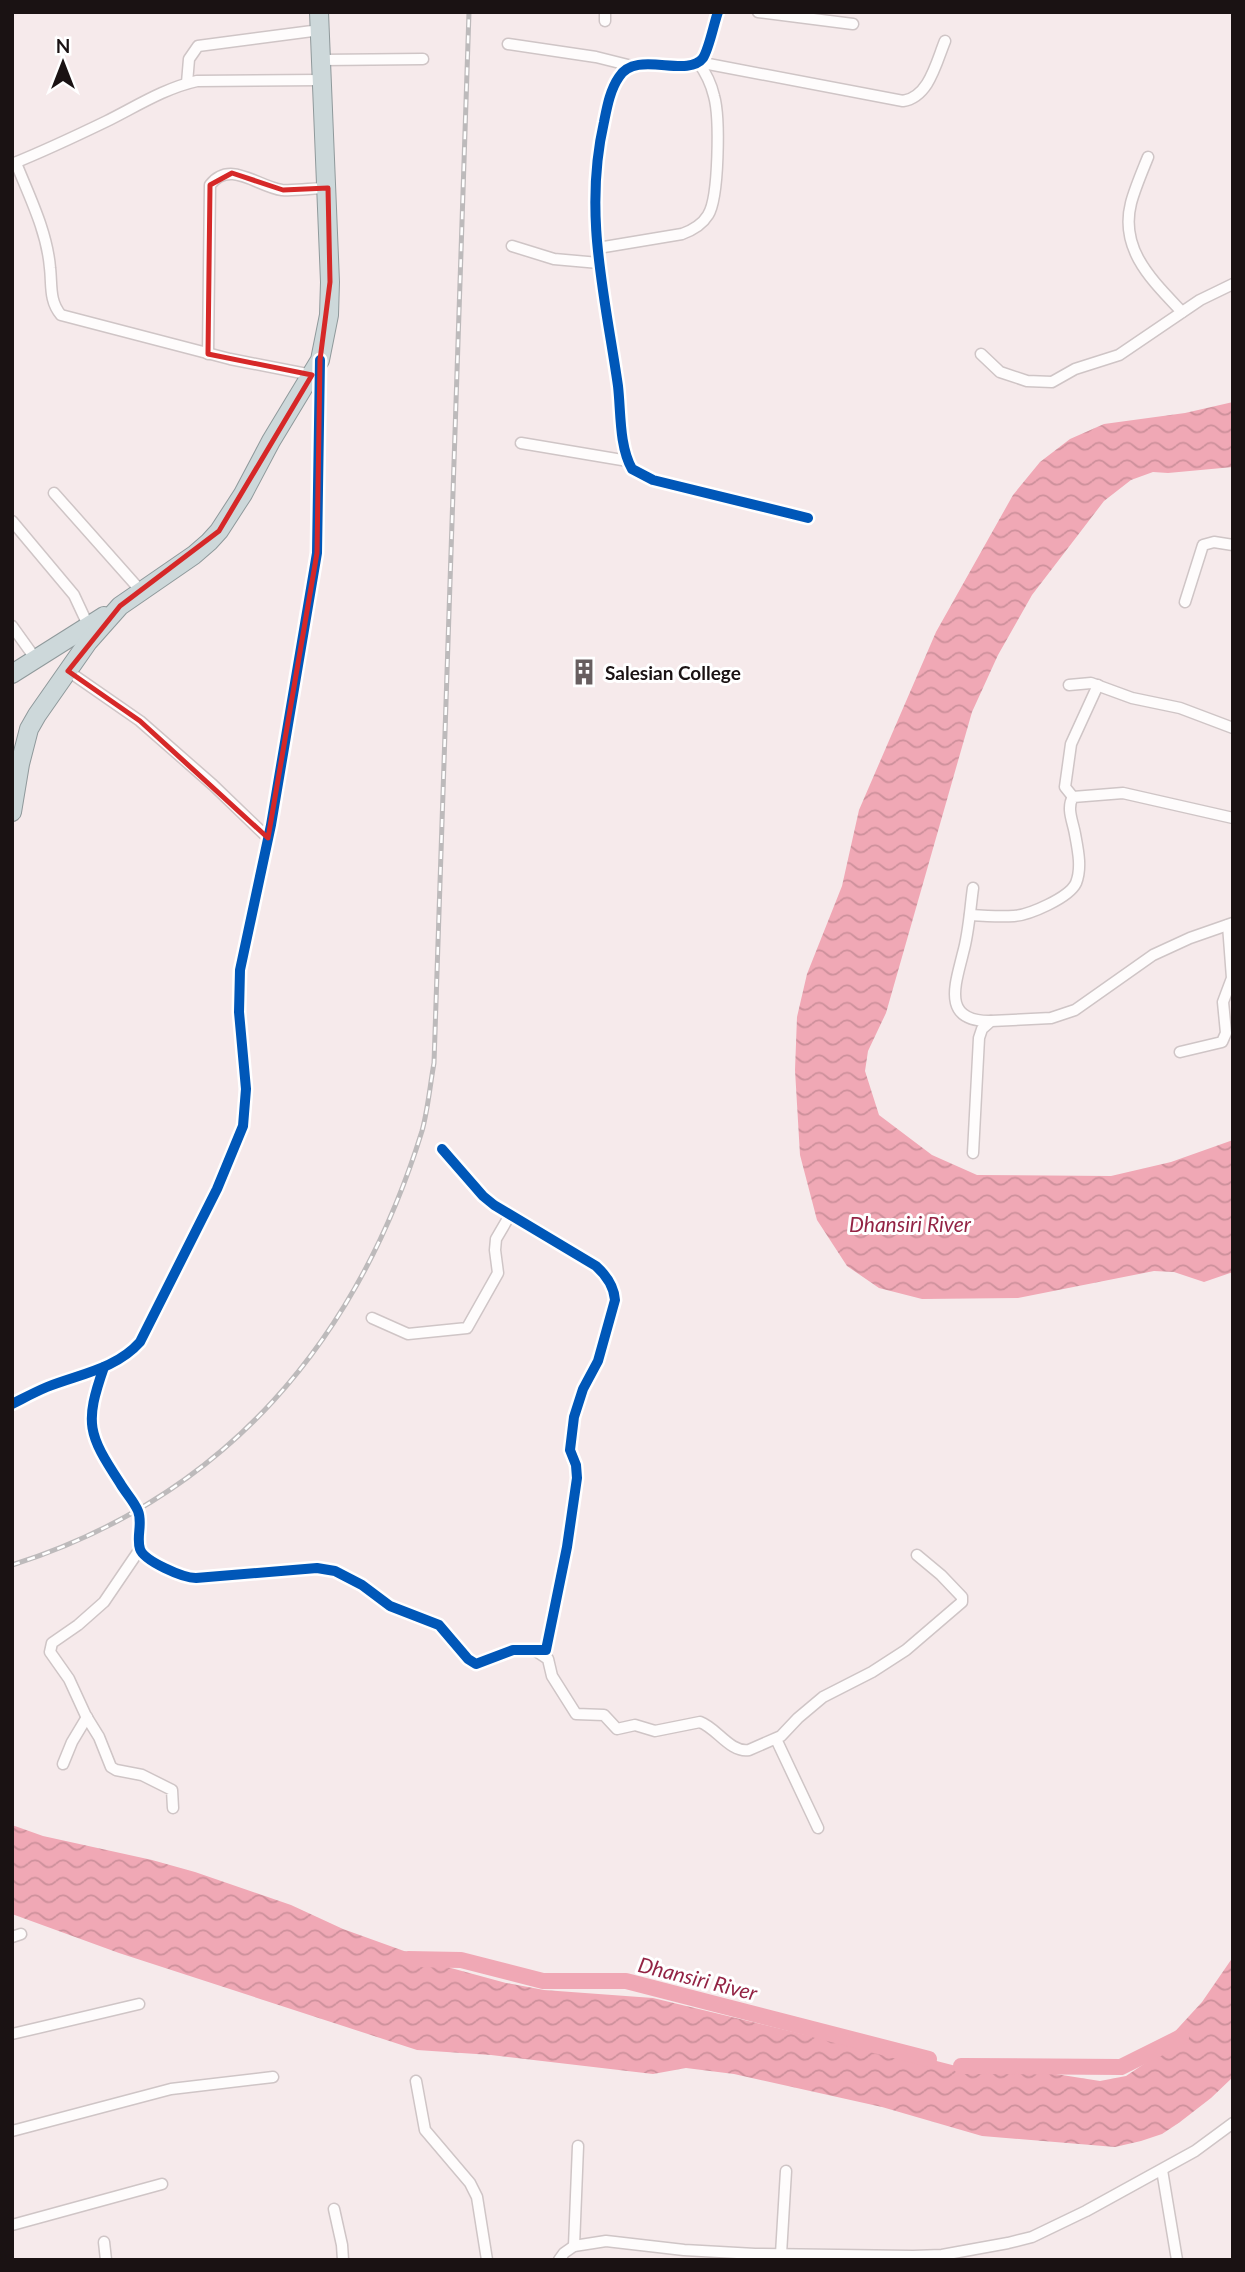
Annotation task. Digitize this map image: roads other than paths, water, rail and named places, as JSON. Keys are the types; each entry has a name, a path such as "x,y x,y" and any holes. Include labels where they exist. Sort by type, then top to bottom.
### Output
{"highway":[{"path":"12,674 120,606 194,555 219,531 316,367 330,304 328,188 319,21"},
{"path":"12,813 29,729 99,628 120,606"}],"street":[{"path":"698,62 705,55 718,12"},
{"path":"758,12 853,24"},
{"path":"187,83 189,59 198,46 319,21"},
{"path":"508,44 596,57 632,66 698,62 903,101 919,96 925,88 945,41"},
{"path":"321,60 423,59"},
{"path":"598,248 682,234 692,230 707,217 712,207 716,180 716,108 708,76 698,62"},
{"path":"632,66 619,77 609,99 599,143 594,193 603,300 628,461 632,469 653,480 808,518"},
{"path":"12,1404 48,1387 104,1367 130,1353 147,1332 218,1189 241,1136 246,1111 246,1089 239,1012 240,970 268,838 317,553 316,367 208,354 61,315 56,310 50,291 50,268 45,239 14,164 187,83 322,80"},
{"path":"1148,157 1131,203 1131,245 1148,274 1182,312"},
{"path":"208,354 210,185 232,173 283,190 328,188"},
{"path":"512,246 554,259 600,264"},
{"path":"981,354 1000,372 1027,380 1052,382 1074,369 1119,355 1200,300 1233,284"},
{"path":"522,443 628,461"},
{"path":"54,493 141,591"},
{"path":"12,521 74,595 88,625"},
{"path":"1185,602 1203,545 1214,542 1233,545"},
{"path":"12,626 36,658"},
{"path":"68,671 140,721 268,838"},
{"path":"1069,685 1091,683 1132,698 1180,708 1233,728"},
{"path":"1073,797 1065,787 1071,744 1098,685"},
{"path":"1073,797 1123,793 1233,818"},
{"path":"970,915 1018,916 1063,897 1071,889 1079,870 1078,846 1070,811 1073,797"},
{"path":"973,888 963,953 954,984 954,999 968,1017 991,1021 1051,1018 1075,1010 1153,955 1230,924 1232,978 1223,1002 1226,1033 1222,1042 1180,1052"},
{"path":"972,1153 979,1038 982,1029 991,1021"},
{"path":"104,1367 91,1411 94,1438 100,1453 138,1511 140,1549 147,1558 188,1578 317,1568 335,1571 362,1585 390,1606 439,1625 475,1664 507,1652 546,1650 577,1478 576,1465 570,1450 574,1417 583,1390 598,1361 615,1295 610,1283 596,1266 483,1196 442,1149"},
{"path":"372,1318 408,1334 467,1328 498,1273 496,1239 510,1215"},
{"path":"140,1549 104,1602 50,1647 52,1658 69,1679 111,1767 142,1775 172,1790 173,1808"},
{"path":"533,1650 548,1659 552,1676 576,1714 604,1715 615,1728 635,1725 651,1731 700,1722 717,1732 734,1748 743,1751 776,1739 823,1697 872,1672 906,1650 962,1602 962,1597 941,1575 917,1555"},
{"path":"63,1764 87,1717"},
{"path":"776,1739 818,1828"},
{"path":"12,2034 139,2004"},
{"path":"12,2130 171,2089 273,2077"},
{"path":"416,2081 425,2130 470,2183 477,2197 487,2260"},
{"path":"559,2260 574,2246 606,2241 684,2250 781,2254 942,2255 1008,2243 1032,2237 1060,2225 1195,2151 1233,2123"},
{"path":"574,2246 578,2146"},
{"path":"1162,2170 1177,2260"},
{"path":"781,2254 786,2171"},
{"path":"12,2225 162,2184"},
{"path":"334,2209 342,2245 342,2260"},
{"path":"104,2242 106,2260"}],"water":[{"name":"Dhansiri River","path":"1233,402 1233,467 1153,472 1131,480 1104,501 1032,595 998,655 972,712 886,1013 868,1051 865,1071 879,1115 932,1155 977,1175 1111,1176 1171,1162 1233,1140 1233,1272 1204,1282 1174,1272 1154,1271 1018,1298 922,1299 879,1288 847,1266 817,1220 800,1155 795,1070 797,1017 807,974 842,886 859,810 936,632 1013,495 1040,462 1070,439 1104,424 1185,413"},
{"name":"Dhansiri River","path":"12,1825 43,1836 195,1872 291,1905 343,1929 451,1968 506,1983 544,1990 653,1998 806,2035 898,2051 956,2066 1005,2066 1100,2081 1126,2076 1147,2062 1202,2002 1233,1957 1233,2077 1211,2098 1162,2134 1115,2147 982,2136 882,2107 734,2074 686,2068 653,2074 491,2055 417,2050 119,1953 12,1914"}],"waterway":[{"name":"Dhansiri River","path":"408,1959 461,1960 543,1981 626,1981 929,2059"},
{"name":"Dhansiri River","path":"961,2066 1121,2067 1181,2037"}],"railway":[{"path":"12,1565 88,1535 157,1498 219,1453 273,1401 320,1343 361,1278 394,1207 422,1131 434,1063 469,12"}],"place":[{"name":"Salesian College","path":"584,672"}]}
